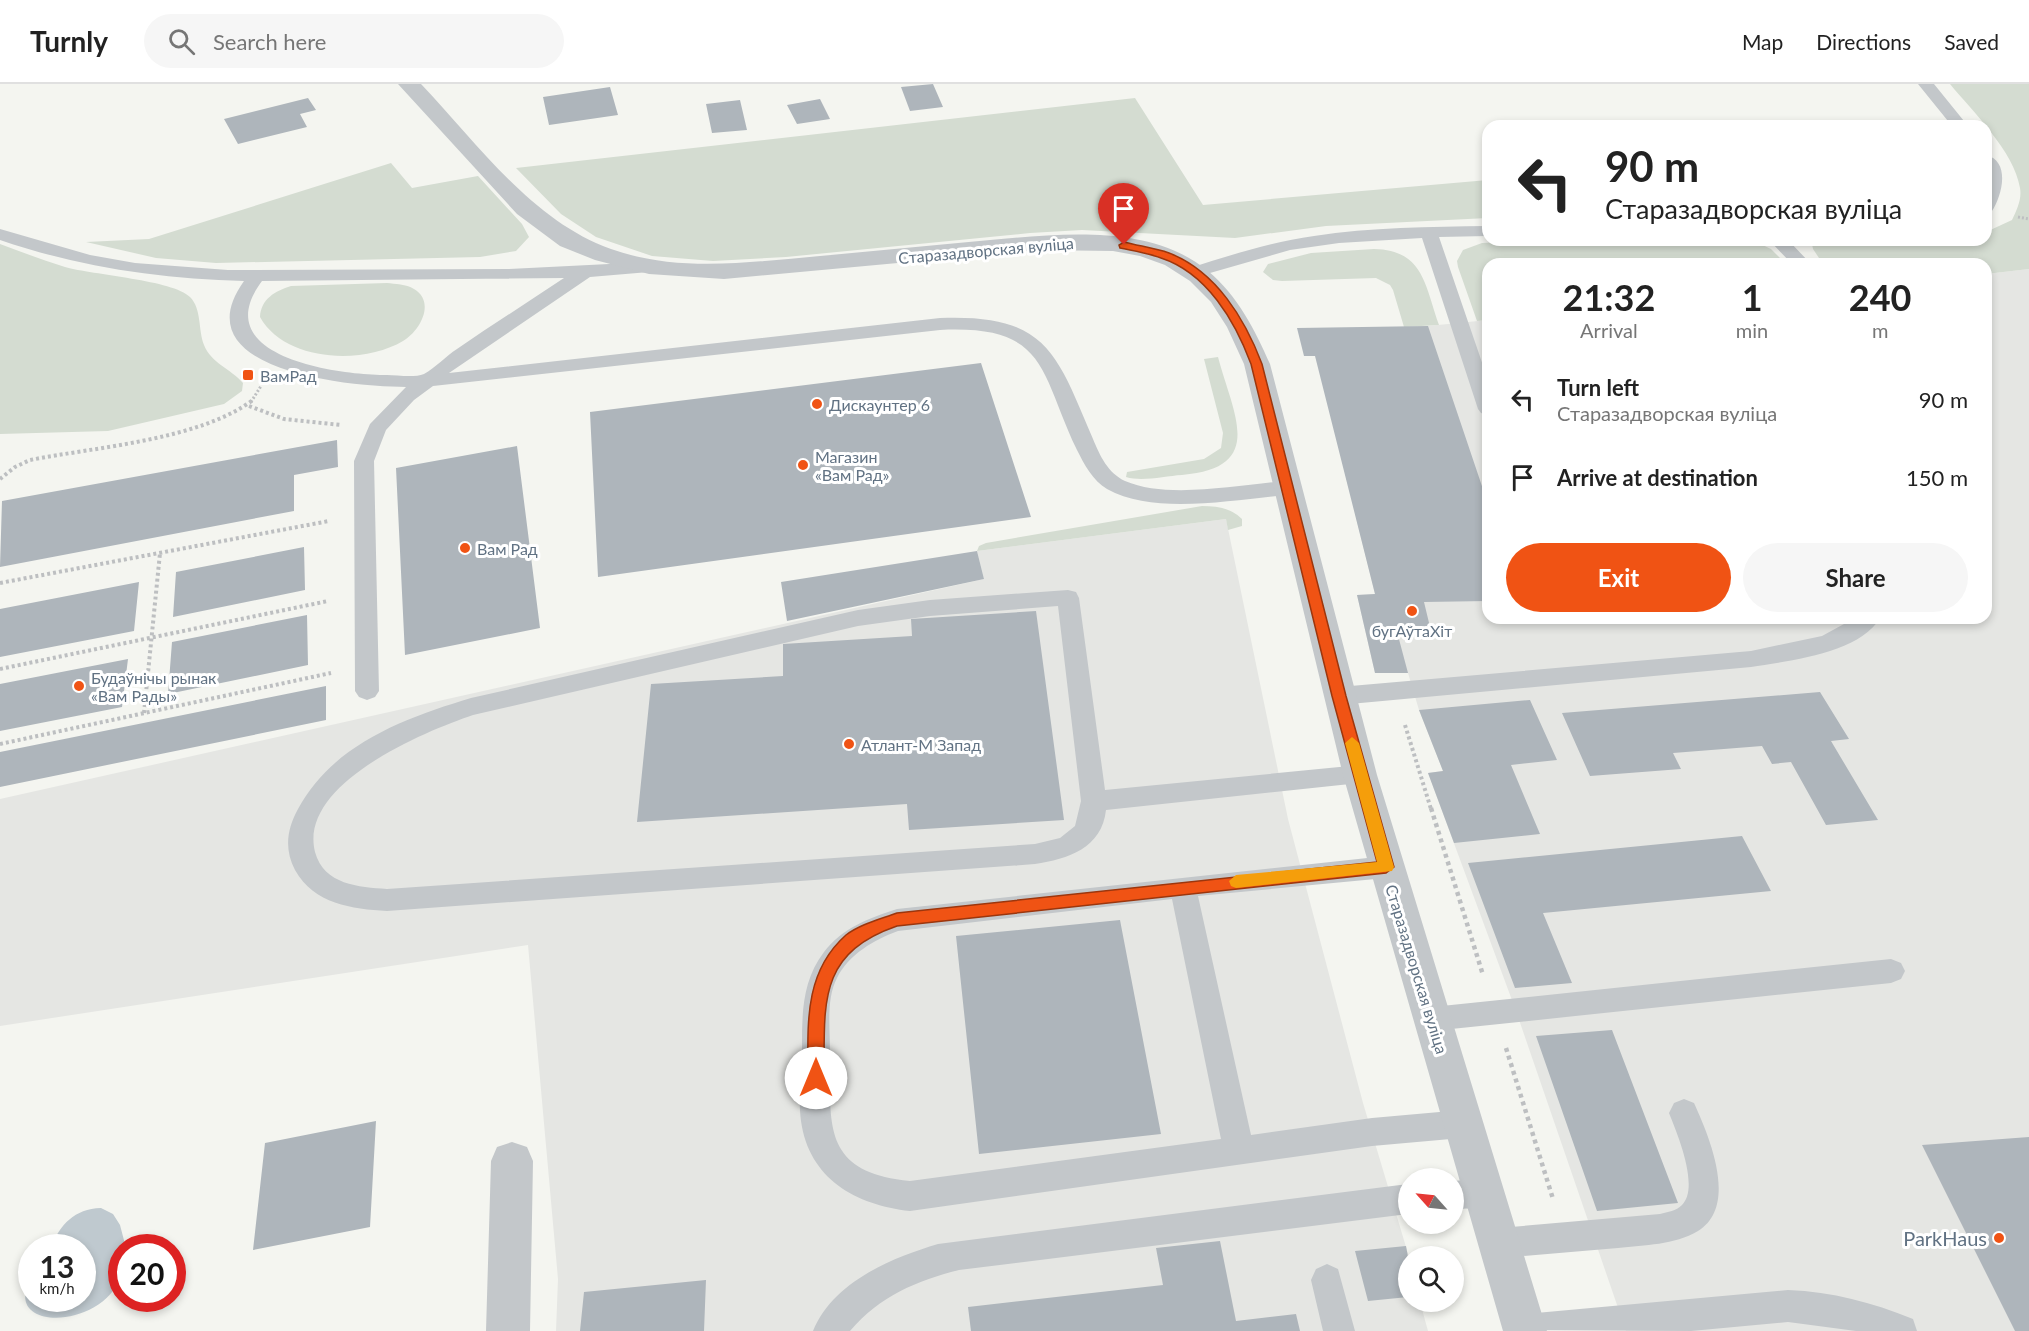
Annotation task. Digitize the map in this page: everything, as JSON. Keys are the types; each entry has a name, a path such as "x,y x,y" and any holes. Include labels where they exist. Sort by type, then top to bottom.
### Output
{"street":[{"name":"Старазадворская вуліца","path":"409,84 540,221 585,248 649,267 699,271 749,271 1039,243 1091,242 1153,251 1178,261 1196,272 1234,314 1250,345 1360,775 1462,1124 1468,1194 1499,1243 1525,1330"},
{"path":"508,1331 512,1161"}],"lane":[{"path":"1926,84 1955,120"},
{"path":"1935,120 1939,100"},
{"path":"1992,172 1995,178 1995,191 1992,196"},
{"path":"1196,272 1266,250 1305,242 1429,232 1482,231"},
{"path":"1429,232 1482,391"},
{"path":"0,234 68,257 129,269 201,275 584,273 649,267"},
{"path":"1784,246 1796,258"},
{"path":"367,691 364,461 377,428 427,378 584,273"},
{"path":"256,276 238,307 237,319 250,341 275,358 297,369 336,377 427,378 593,364 940,324 974,324 1021,335 1042,351 1096,468 1116,486 1138,493 1163,495 1288,488"},
{"path":"1068,598 1094,801 1093,823 1087,833 1064,848 1035,854 387,900 339,894 323,886 311,874 302,857 300,838 305,818 315,800 331,782 378,745 407,729 441,716 483,704 858,618 930,608 1068,598"},
{"path":"1339,696 1750,659 1794,652 1834,640 1859,624"},
{"path":"1094,801 1360,775"},
{"path":"1386,867 1183,887 897,920 874,928 852,940 825,973 819,991 816,1122 821,1145 832,1163 847,1178 867,1189 889,1195 910,1196 1372,1132 1462,1124"},
{"path":"1183,887 1239,1151"},
{"path":"1432,1019 1891,971"},
{"path":"1499,1243 1660,1229 1681,1223 1696,1214 1703,1195 1704,1174 1684,1113"},
{"path":"829,1331 866,1291 893,1275 925,1262 959,1255 1398,1200"},
{"path":"1327,1280 1339,1331"},
{"path":"1525,1330 1788,1306 1827,1307 1870,1317 1900,1331"}],"path":[{"path":"0,479 15,466 30,460 202,427 234,415 249,406 258,397 261,389 260,383"},
{"path":"249,406 284,419 377,428"},
{"path":"0,583 364,514"},
{"path":"144,713 160,553"},
{"path":"0,669 365,594"},
{"path":"0,744 366,665"}],"shaded area":[{"path":"1950,84 2029,84 2029,269 1992,273 1992,258 1819,258 1812,246 1992,246 1992,229 2012,220 2020,196 2020,188 2010,160 1992,134 1992,120 1980,120"},
{"path":"1135,98 1203,205 1482,181 1482,218 1326,226 1235,238 1082,230 786,257 713,261 652,256 596,237 561,214 516,168"},
{"path":"391,163 412,188 478,176 522,224 529,237 516,251 480,257 216,263 156,258 86,242 149,239"},
{"path":"1482,243 1482,246 1765,246 1780,258 1482,258 1482,321 1477,321 1458,267 1457,261 1463,250"},
{"path":"0,244 65,267 150,282 181,291 194,302 207,351 211,357 243,383 242,391 224,404 108,431 0,434"},
{"path":"1374,249 1391,251 1413,263 1425,284 1439,325 1404,327 1393,290 1390,285 1376,278 1282,281 1273,280 1263,272 1268,264 1311,253"},
{"path":"2029,269 2029,1331 1626,1331 1516,1011 1428,773 1443,771 1419,710 1408,673 1375,673 1357,595 1375,594 1355,513 1428,326 1482,321 1482,624 1992,624 1992,273"},
{"path":"387,283 414,289 421,295 425,309 420,324 415,330 403,341 386,349 347,356 306,351 287,343 272,332 260,317 263,305 270,297 291,286"},
{"path":"1218,357 1231,398 1238,435 1235,450 1226,462 1209,470 1182,475 1146,479 1126,477 1127,472 1204,459 1221,448 1223,433 1204,359"},
{"path":"1202,506 1218,507 1233,512 1242,519 1242,526 1228,530 1226,519 977,551 979,546 986,543"},
{"path":"1226,519 1288,819 1363,1103 1398,1220 1398,1234 1402,1234 1406,1246 1398,1246 1398,1312 1423,1312 1428,1331 556,1331 558,1279 528,945 0,1026 0,799 984,579 977,551"},
{"path":"101,1208 113,1214 122,1234 108,1234 108,1296 96,1306 96,1234 58,1234 70,1219 83,1211"},
{"path":"36,1312 83,1312 57,1318"}],"building":[{"path":"933,84 943,107 910,111 901,87"},
{"path":"610,87 618,115 549,125 543,97"},
{"path":"308,98 316,110 300,114 307,127 238,144 224,119"},
{"path":"820,99 830,119 797,124 787,105"},
{"path":"740,100 747,130 712,133 706,104"},
{"path":"1428,326 1482,486 1482,601 1424,602 1430,627 1396,628 1408,673 1375,673 1357,595 1375,594 1315,356 1304,356 1297,328"},
{"name":"Магазин «Вам Рад»","path":"981,363 1031,517 598,577 590,412"},
{"path":"337,440 338,467 294,475 294,511 0,567 2,501"},
{"name":"Вам Рад","path":"517,446 540,628 405,655 396,468"},
{"path":"304,547 305,590 173,617 176,572"},
{"path":"977,551 984,579 787,621 781,582"},
{"path":"139,582 134,631 0,657 0,609"},
{"name":"Атлант-М Запад","path":"1036,611 1064,820 909,830 907,804 637,822 651,684 783,676 783,644 912,636 911,619"},
{"path":"307,615 308,665 168,694 172,642"},
{"path":"128,659 122,707 0,731 0,684"},
{"path":"326,686 326,720 0,787 0,752"},
{"path":"1820,692 1849,739 1831,741 1878,820 1826,825 1791,762 1772,764 1762,746 1673,753 1681,769 1590,776 1562,713"},
{"path":"1530,700 1557,760 1511,765 1540,834 1454,843 1428,773 1443,771 1419,710"},
{"path":"1742,836 1771,891 1543,913 1572,983 1515,988 1468,863"},
{"path":"1120,920 1161,1134 979,1154 956,936"},
{"path":"1612,1030 1678,1203 1597,1211 1536,1036"},
{"path":"376,1121 370,1227 253,1250 265,1143"},
{"name":"ParkHaus","path":"2029,1137 2029,1331 2015,1331 1922,1145"},
{"path":"1220,1241 1236,1321 1296,1314 1300,1331 971,1331 968,1307 1163,1285 1156,1248"},
{"path":"1398,1247 1398,1298 1368,1301 1355,1251"},
{"path":"706,1280 704,1331 580,1331 584,1292"}],"slow traffic":[{"path":"1236,881 1386,867 1352,743"}],"place":[{"name":"ВамРад","path":"248,375"},
{"name":"Дискаунтер 6","path":"817,404"},
{"name":"Магазин «Вам Рад»","path":"803,465"},
{"name":"Вам Рад","path":"465,548"},
{"name":"бугАўтаХіт","path":"1412,611"},
{"name":"Будаўнічы рынак «Вам Рады»","path":"79,686"},
{"name":"Атлант-М Запад","path":"849,744"},
{"name":"ParkHaus","path":"1999,1238"}],"route":[{"path":"816,1078 817,1012 819,991 825,973 852,940 874,928 897,920 1321,872 1386,867 1339,696 1257,364 1250,345 1234,314 1223,299 1196,272 1178,261 1153,251 1124,245"}]}
